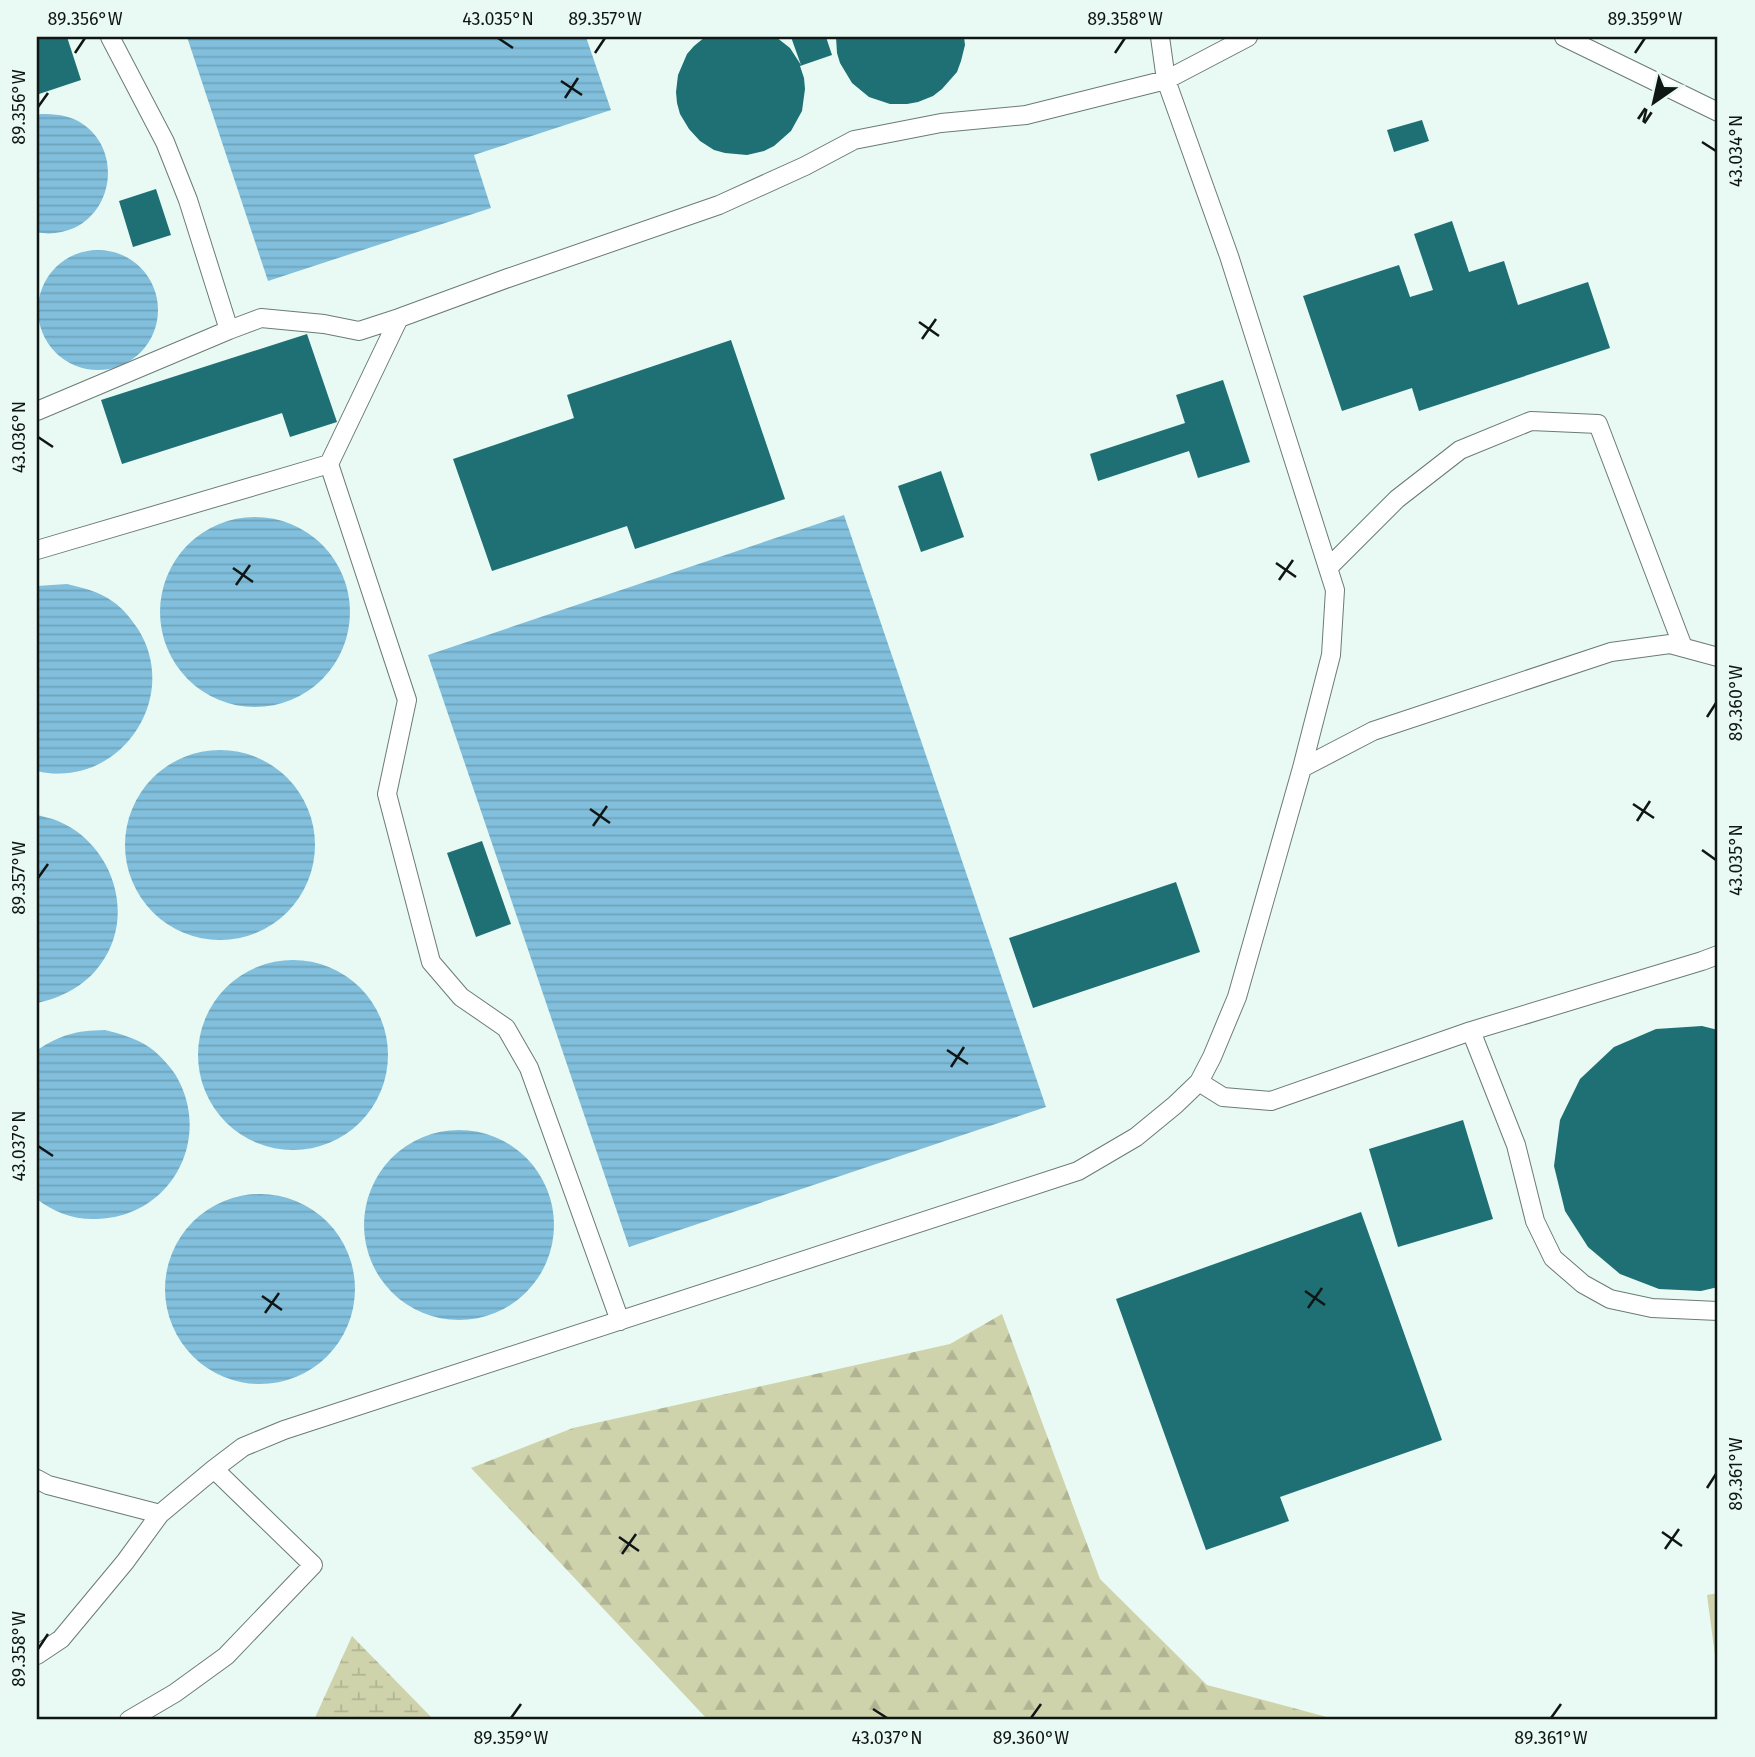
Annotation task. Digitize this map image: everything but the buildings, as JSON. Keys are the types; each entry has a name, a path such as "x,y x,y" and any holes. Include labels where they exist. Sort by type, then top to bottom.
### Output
{"lane":[{"path":"110,37 165,142 188,200 229,330"},
{"path":"37,1655 61,1639 125,1562 160,1514 243,1447 284,1430 1078,1171 1136,1138 1199,1082 1237,997 1302,768 1331,655 1335,590 1229,256 1166,80 1160,37"},
{"path":"37,411 261,318 324,324 359,331 719,205 853,140 941,123 1026,115 1166,80 1248,37"},
{"path":"1564,37 1718,112"},
{"path":"399,318 329,464 407,700 387,794 431,962 461,997 506,1028 518,1047 529,1068 620,1321"},
{"path":"1328,568 1397,499 1460,450 1531,421 1598,424 1683,647"},
{"path":"37,550 329,464"},
{"path":"1302,768 1373,731 1611,652 1670,644 1718,657"},
{"path":"1199,1082 1223,1097 1271,1101 1471,1031 1718,955"},
{"path":"1471,1031 1516,1145 1535,1220 1553,1258 1583,1284 1610,1299 1652,1308 1718,1311"},
{"path":"129,1720 175,1693 226,1656 313,1565 214,1468"},
{"path":"37,1479 48,1485 160,1514"}],"green space":[{"path":"1002,1314 1100,1579 1207,1685 1338,1720 708,1720 471,1468 573,1428 950,1344"},
{"path":"1718,1593 1718,1678 1707,1595"},
{"path":"352,1636 434,1720 314,1720"}],"water":[{"path":"187,37 586,37 611,110 474,155 491,208 268,281"},
{"path":"37,115 61,115 78,121 92,132 107,160 105,192 98,206 88,219 74,228 56,233 37,232"},
{"path":"98,250 121,254 140,268 154,287 158,310 154,333 140,352 121,366 98,370 75,366 56,352 42,333 38,310 42,287 56,268 75,254"},
{"path":"844,515 1046,1107 629,1247 428,655"},
{"path":"255,517 291,524 322,545 343,576 350,612 343,648 322,679 291,700 255,707 219,700 188,679 167,648 160,612 167,576 188,545 219,524"},
{"path":"67,584 101,595 127,614 138,629 150,656 152,683 147,710 134,733 116,753 93,767 66,773 37,771 37,586"},
{"path":"220,750 256,757 287,778 308,809 315,845 308,881 287,912 256,933 220,940 184,933 153,912 132,881 125,845 132,809 153,778 184,757"},
{"path":"37,815 58,821 93,846 114,883 117,925 111,946 100,965 87,979 72,990 37,1003"},
{"path":"293,960 329,967 360,988 381,1019 388,1055 381,1091 360,1122 329,1143 293,1150 257,1143 226,1122 205,1091 198,1055 205,1019 226,988 257,967"},
{"path":"105,1030 149,1047 175,1074 186,1099 190,1124 187,1148 178,1170 164,1190 145,1205 123,1215 96,1219 72,1217 37,1199 37,1050 69,1034"},
{"path":"459,1130 495,1137 526,1158 547,1189 554,1225 547,1261 526,1292 495,1313 459,1320 423,1313 392,1292 371,1261 364,1225 371,1189 392,1158 423,1137"},
{"path":"260,1194 296,1201 327,1222 348,1253 355,1289 348,1325 327,1356 296,1377 260,1384 224,1377 193,1356 172,1325 165,1289 172,1253 193,1222 224,1201"}]}
